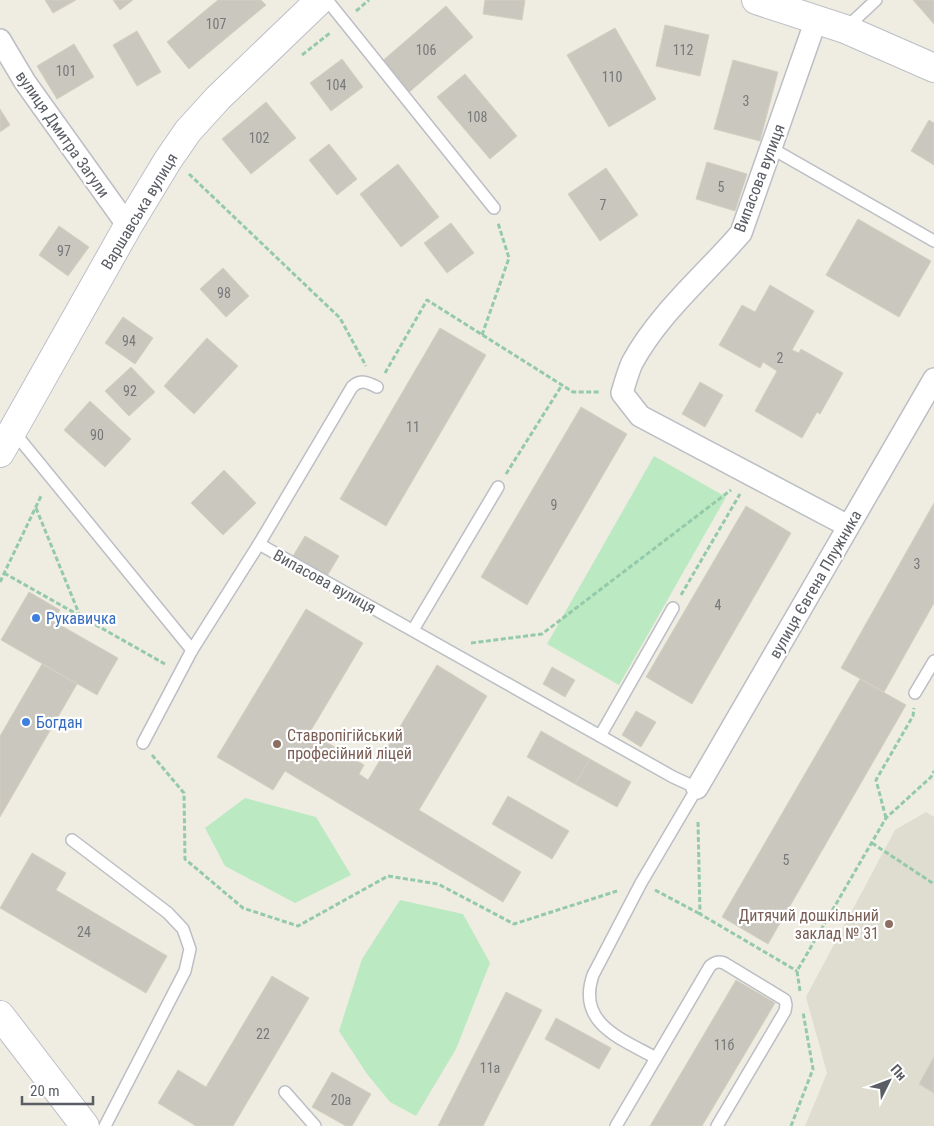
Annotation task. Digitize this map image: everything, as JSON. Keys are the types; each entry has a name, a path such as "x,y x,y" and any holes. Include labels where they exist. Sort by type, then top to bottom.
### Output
{"street":[{"name":"Варшавська вулиця","path":"6,442 128,226 188,131 218,98 320,0"},
{"path":"770,2 845,29 932,64"},
{"name":"Випасова вулиця","path":"622,392 632,364 654,331 685,293 720,258 741,233 816,20"},
{"name":"вулиця Дмитра Загули","path":"0,40 25,82 128,226"},
{"name":"вулиця Євгена Плужника","path":"697,788 934,379"},
{"path":"622,392 640,416 848,526"},
{"path":"0,1015 85,1126"}],"lane":[{"path":"327,0 494,208"},
{"path":"845,29 876,0"},
{"path":"771,148 934,241"},
{"path":"259,544 352,387 356,382 364,381 377,387"},
{"path":"6,442 51,476 192,650"},
{"path":"413,630 498,487"},
{"name":"Випасова вулиця","path":"143,743 192,650 259,544 673,777 697,788"},
{"path":"600,736 673,608"},
{"path":"915,693 934,661"},
{"path":"656,1058 601,1025 592,1012 589,996 590,986 593,975 641,883 697,788"},
{"path":"72,840 168,913 183,929 190,948 185,970 104,1126"},
{"path":"616,1126 710,966 714,962 719,961 785,1000 786,1005 785,1011 717,1126"},
{"path":"285,1092 315,1126"}],"path":[{"path":"299,58 369,0"},
{"path":"183,168 340,318 377,387"},
{"path":"482,335 509,258 494,208"},
{"path":"377,387 427,300 573,392 622,392"},
{"path":"498,487 562,385"},
{"path":"673,608 751,474"},
{"path":"444,647 542,634 751,474"},
{"path":"0,582 51,476"},
{"path":"36,507 80,616"},
{"path":"4,573 180,673"},
{"path":"886,818 876,780 913,716 915,693"},
{"path":"143,743 184,794 185,859 244,908 298,926 388,876 438,884 514,924 641,883 700,914 797,971"},
{"path":"802,1000 797,971 886,818 931,777 934,771"},
{"path":"931,777 934,784"},
{"path":"697,788 700,914"},
{"path":"872,843 934,884"},
{"path":"791,1126 813,1069 803,1010"}],"shaded area":[{"name":"Дитячий дошкільний заклад № 31","path":"926,812 934,817 934,1126 805,1126 827,1073 806,997 895,830"}],"green space":[{"path":"654,456 726,497 619,685 547,644"},
{"path":"245,798 316,817 351,875 295,903 225,866 205,828"},
{"path":"400,900 463,914 490,963 456,1049 416,1116 390,1102 367,1074 339,1031 362,959"}],"building":[{"path":"45,0 76,0 53,13"},
{"path":"113,0 133,0 120,10"},
{"path":"218,0 261,0 266,5 189,69 167,42"},
{"path":"485,0 525,0 522,20 483,14"},
{"path":"913,0 934,0 934,24"},
{"path":"446,6 473,37 407,94 380,63"},
{"path":"665,25 709,35 700,76 656,66"},
{"path":"615,28 656,99 609,127 567,55"},
{"path":"137,31 161,72 137,86 113,45"},
{"path":"74,44 94,77 57,99 37,66"},
{"path":"342,59 363,87 331,111 310,83"},
{"path":"733,60 778,72 760,141 714,129"},
{"path":"465,74 517,136 490,159 437,97"},
{"path":"266,102 296,138 251,174 222,139"},
{"path":"0,109 10,125 0,132"},
{"path":"929,120 934,123 934,165 911,151"},
{"path":"329,144 357,179 337,195 309,160"},
{"path":"707,162 747,174 735,211 696,199"},
{"path":"398,164 439,217 401,247 360,194"},
{"path":"606,168 638,215 600,241 568,194"},
{"path":"858,219 931,261 899,317 826,275"},
{"path":"451,223 474,253 447,273 424,243"},
{"path":"59,226 89,247 68,276 39,255"},
{"path":"223,268 249,296 226,317 200,289"},
{"path":"770,285 814,311 792,350 799,353 801,349 843,373 820,414 817,412 802,438 755,411 777,371 763,362 760,368 719,345 742,305 755,312"},
{"path":"123,317 153,338 135,364 105,343"},
{"path":"440,328 486,355 386,526 340,499"},
{"path":"207,338 238,366 194,414 164,386"},
{"path":"131,367 155,392 129,416 105,391"},
{"path":"700,382 723,395 705,427 682,414"},
{"path":"90,401 131,439 105,467 64,430"},
{"path":"581,407 627,434 527,605 481,577"},
{"path":"224,470 256,503 223,535 191,503"},
{"path":"934,503 934,603 884,692 841,668"},
{"path":"746,506 791,533 692,704 646,677"},
{"path":"305,536 339,556 327,576 293,556"},
{"path":"29,592 60,610 53,621 118,658 97,695 1,640"},
{"name":"Ставропігійський професійний ліцей","path":"306,609 363,643 310,732 364,765 359,774 368,780 437,665 487,696 419,810 521,872 503,902 285,771 273,790 217,757"},
{"path":"42,664 77,684 0,817 0,736"},
{"path":"552,667 575,680 565,697 543,684"},
{"path":"860,679 906,705 768,944 722,917"},
{"path":"636,711 656,722 641,747 622,735"},
{"path":"541,731 590,759 575,784 527,757"},
{"path":"590,759 631,782 617,807 575,784"},
{"path":"508,796 569,831 552,859 492,824"},
{"path":"32,853 66,873 56,890 167,956 146,993 0,908"},
{"path":"272,976 309,998 233,1126 196,1126 158,1103 178,1070 206,1087"},
{"path":"736,980 775,1003 702,1126 650,1126"},
{"path":"506,992 542,1010 483,1126 438,1126"},
{"path":"556,1018 611,1048 599,1069 545,1039"},
{"path":"934,1057 934,1093 919,1084"},
{"path":"332,1072 371,1094 352,1126 346,1126 312,1107"}],"place":[{"name":"Рукавичка","path":"36,618"},
{"name":"Богдан","path":"26,722"},
{"name":"Ставропігійський професійний ліцей","path":"277,744"},
{"name":"Дитячий дошкільний заклад № 31","path":"889,924"}]}
